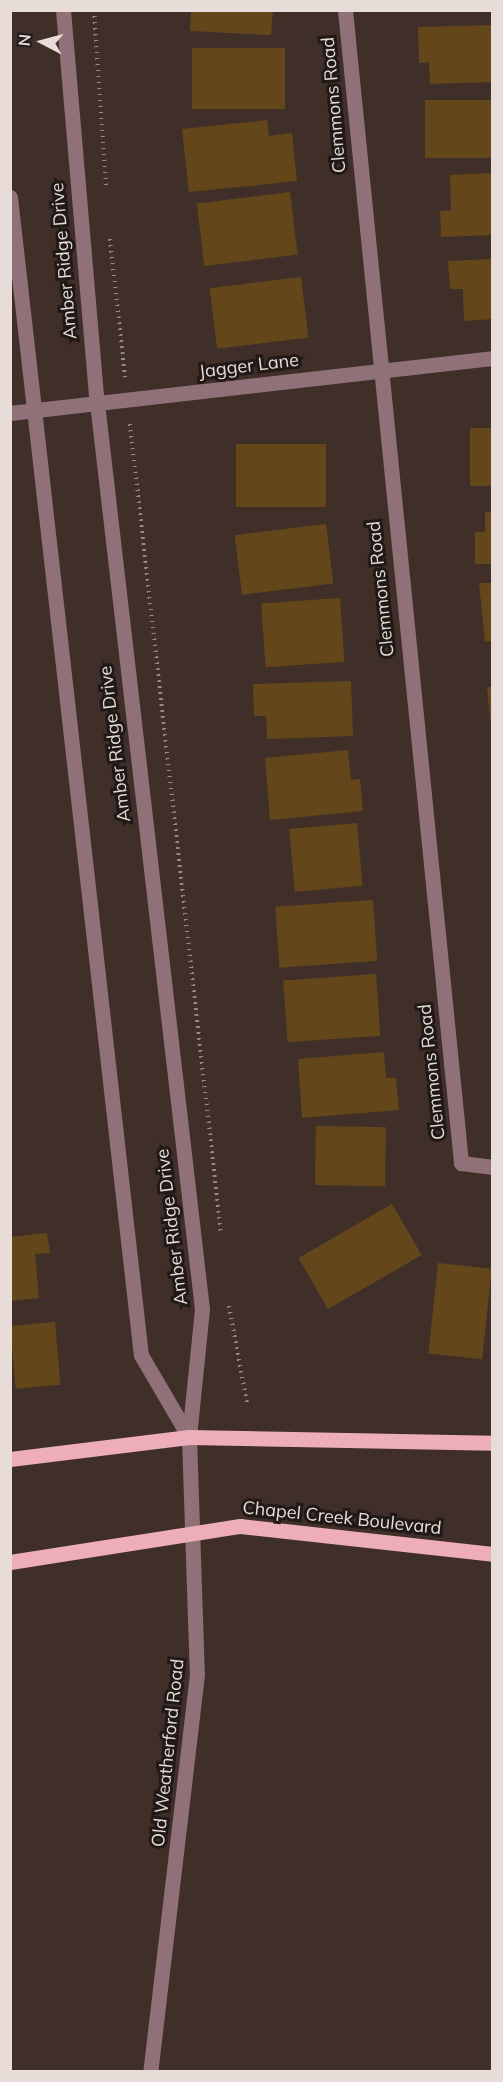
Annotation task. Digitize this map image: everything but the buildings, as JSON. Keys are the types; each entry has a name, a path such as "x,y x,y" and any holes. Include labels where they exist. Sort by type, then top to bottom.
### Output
{"main road":[{"path":"10,1459 189,1437 492,1443"},
{"name":"Chapel Creek Boulevard","path":"10,1562 194,1530 240,1526 492,1554"}],"street":[{"name":"Amber Ridge Drive","path":"63,10 97,403 202,1309 189,1437"},
{"name":"Clemmons Road","path":"345,10 377,371 461,1163 492,1167"},
{"path":"10,197 32,410 141,1355 189,1437"},
{"name":"Jagger Lane","path":"10,413 492,358"},
{"name":"Old Weatherford Road","path":"150,2072 197,1674 194,1530 189,1437"}],"path":[{"path":"94,10 106,192"},
{"path":"109,227 221,1236"},
{"path":"228,1295 247,1403"}]}
